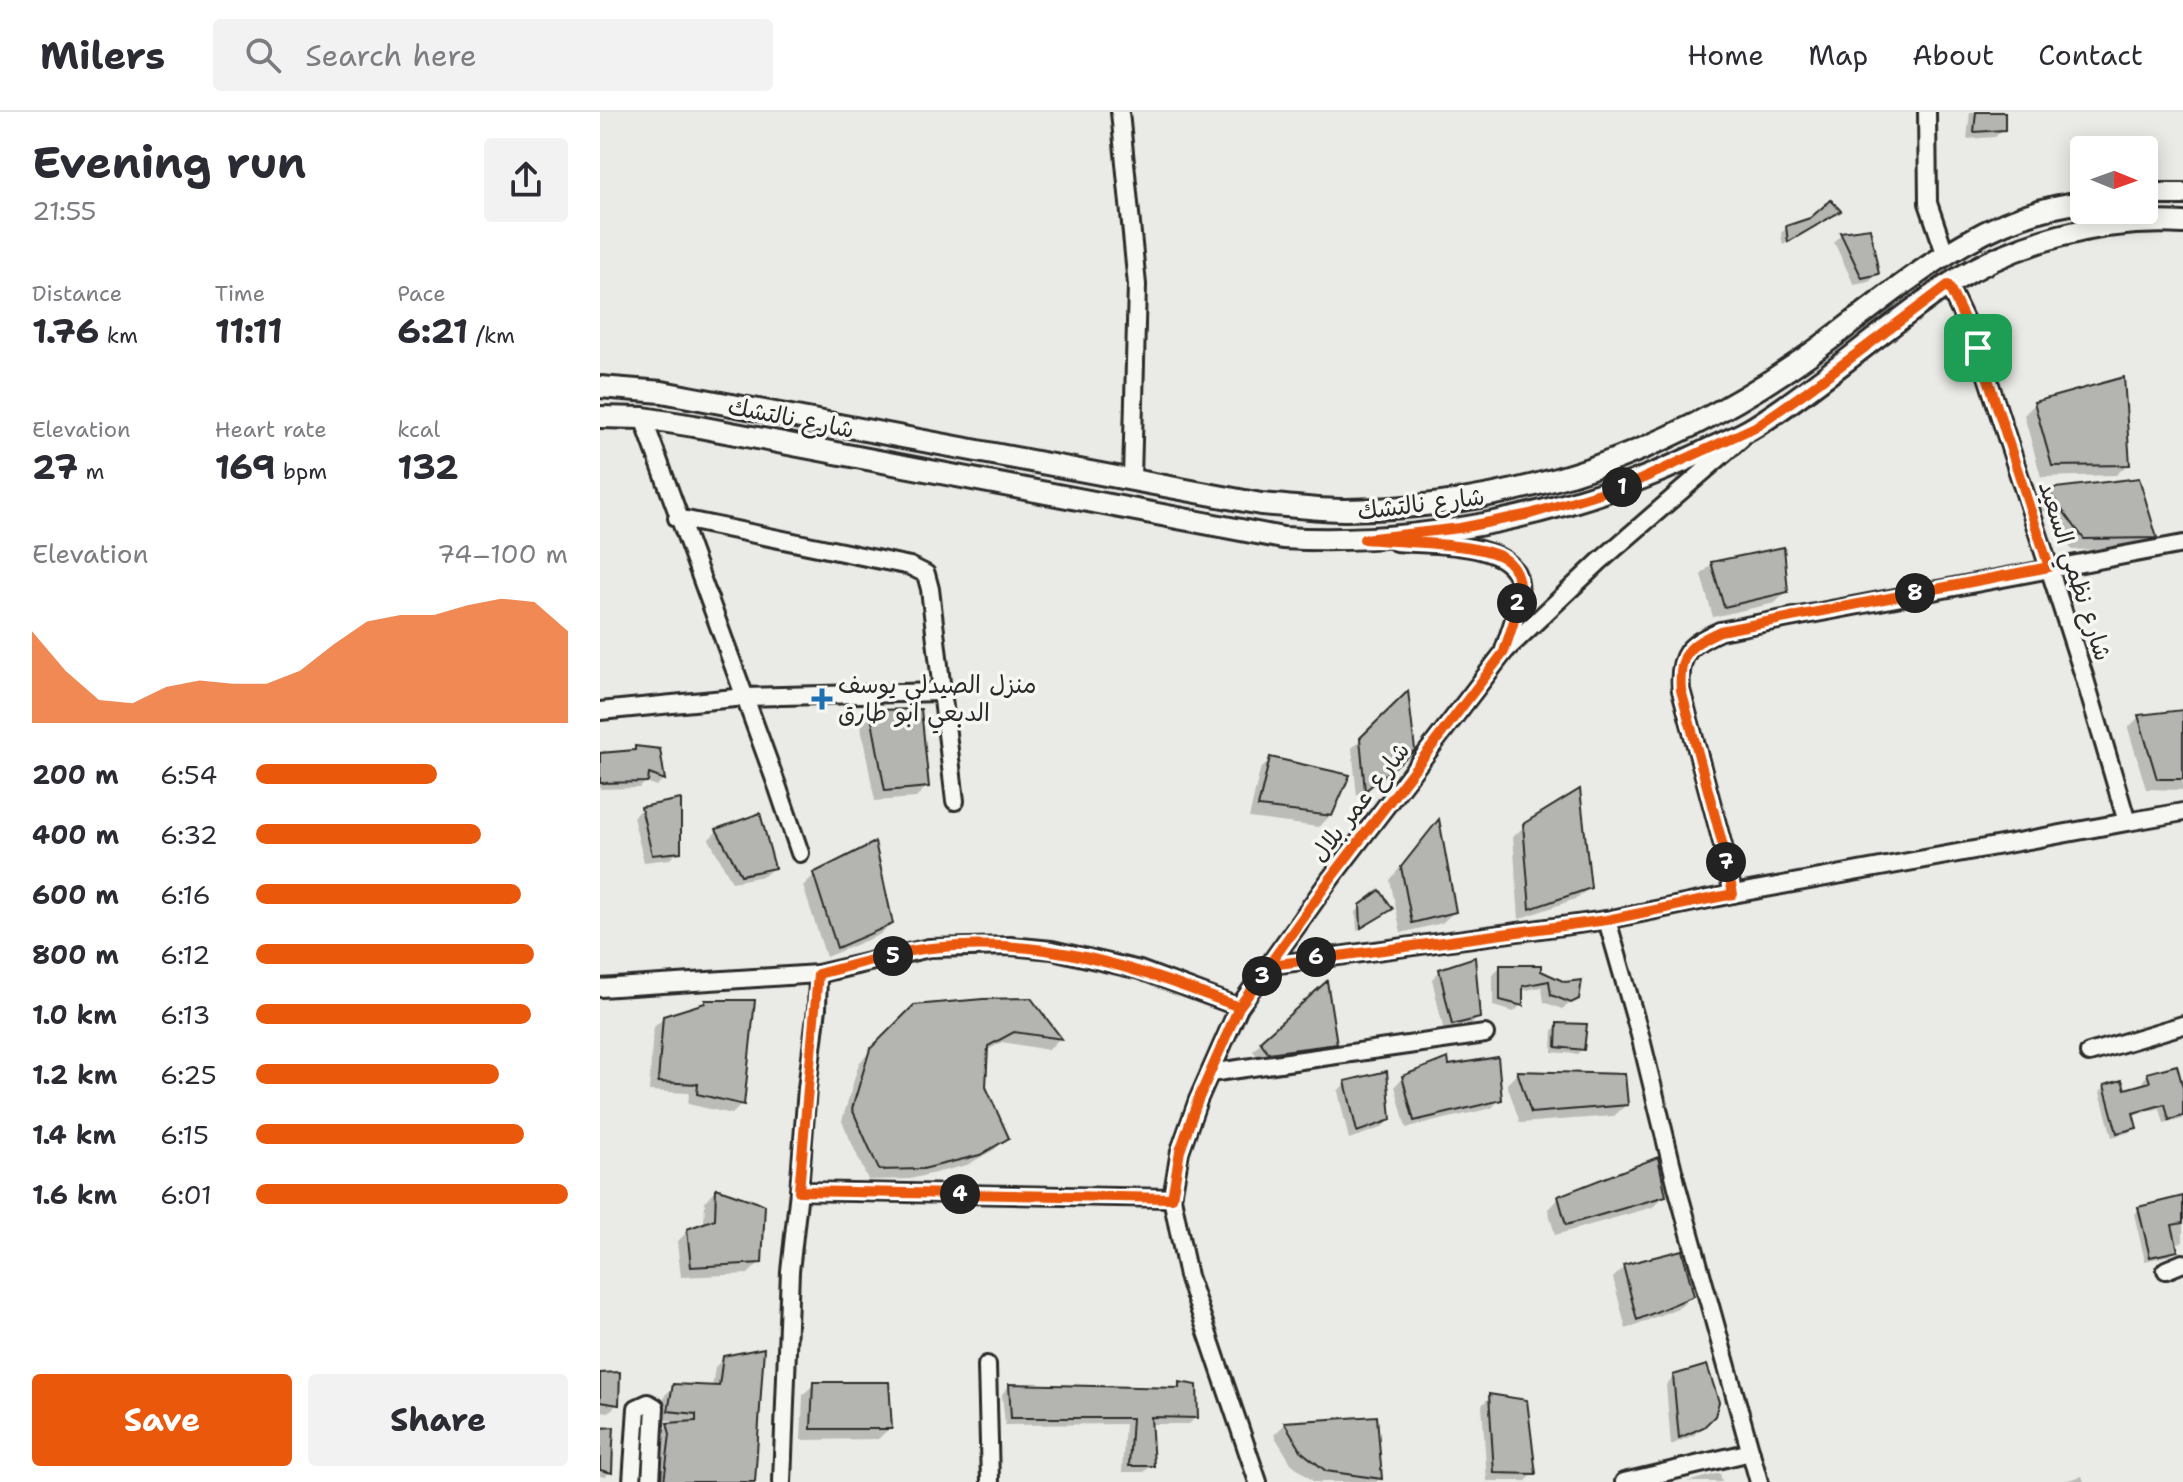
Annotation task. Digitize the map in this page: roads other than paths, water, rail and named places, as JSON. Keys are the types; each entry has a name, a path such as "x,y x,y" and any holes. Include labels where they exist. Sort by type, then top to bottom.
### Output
{"main road":[{"path":"2158,194 2183,194"},
{"name":"شارع نالتشك","path":"600,387 662,392 1261,504 1344,510 1431,505 1541,484 1627,456 1731,407 1812,352 1945,253 1990,228 2070,203"},
{"name":"شارع نالتشك","path":"600,417 643,418 1283,538 1364,539 1460,528 1583,499 1633,483 1755,427 1948,285 1997,258 2069,234 2113,224 2152,221 2183,223"}],"street":[{"path":"1120,112 1137,285 1132,478"},
{"path":"1927,112 1928,203 1945,253"},
{"name":"شارع نظمي السعيد","path":"1948,285 1978,348 2127,822"},
{"path":"643,418 800,853"},
{"name":"شارع عمر بلال","path":"1258,1482 1188,1276 1172,1198 1180,1151 1239,1007 1331,878 1504,652 1599,562 1755,427"},
{"path":"677,518 920,569 926,574 955,801"},
{"path":"1364,539 1472,548 1500,555 1513,565 1519,582 1518,595 1504,652"},
{"path":"1733,894 1681,690 1680,673 1690,647 1720,631 2183,544"},
{"path":"600,711 745,697 940,692"},
{"path":"1271,965 1607,920 2183,812"},
{"path":"1607,920 1759,1482"},
{"path":"600,988 818,974 929,948 1010,946 1052,950 1128,967 1239,1007"},
{"path":"782,1482 790,1271 818,974"},
{"path":"2089,1053 2183,1025"},
{"path":"1210,1073 1485,1034"},
{"path":"799,1191 1172,1198"},
{"path":"2166,1270 2183,1263"},
{"path":"987,1365 990,1482"},
{"path":"632,1482 637,1408 648,1403 655,1407 651,1482"},
{"path":"635,1441 654,1440"},
{"path":"1624,1482 1751,1452"},
{"path":"1258,1482 1269,1482"}],"place":[{"name":"منزل الصيدلي يوسف الدبعي ابو طارق","path":"822,699"}]}
